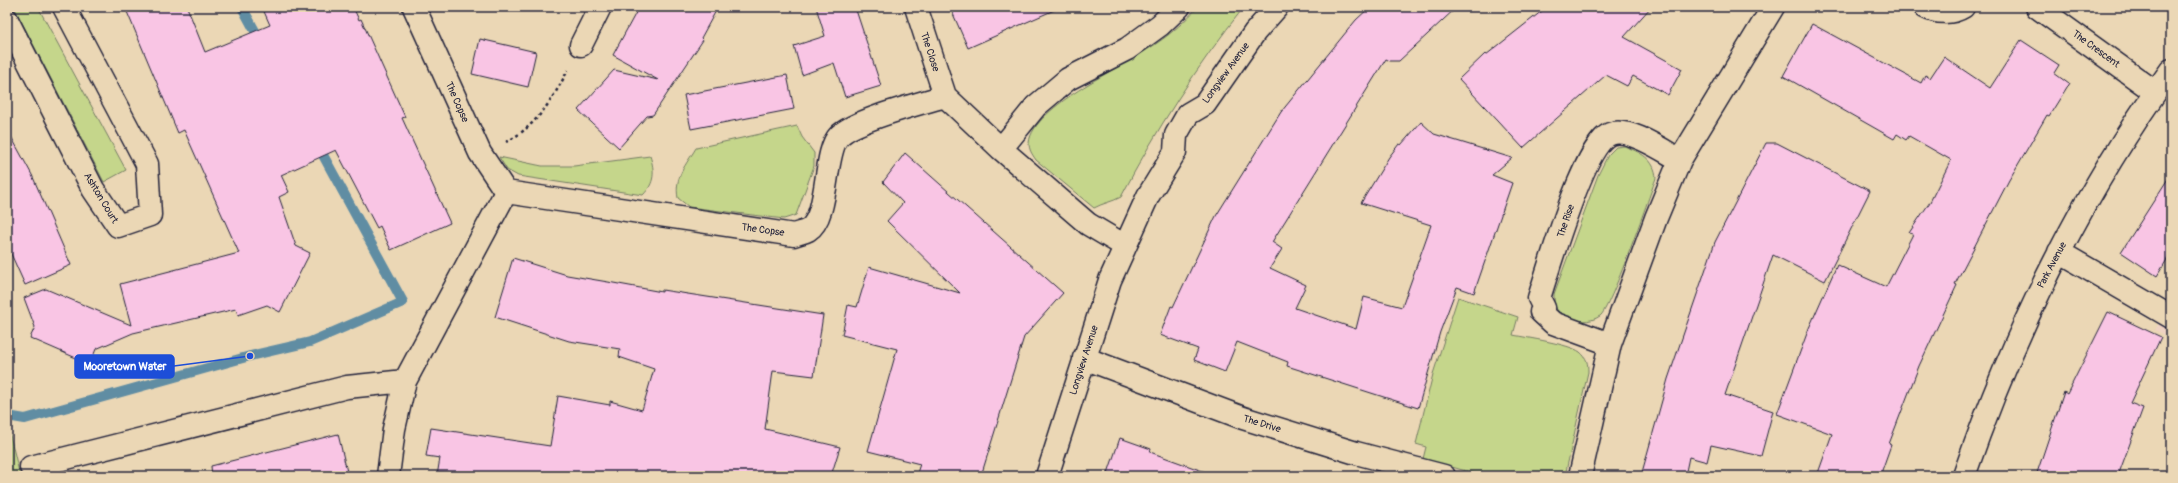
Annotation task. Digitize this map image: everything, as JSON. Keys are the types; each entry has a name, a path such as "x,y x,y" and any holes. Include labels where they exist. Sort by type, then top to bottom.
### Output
{"street":[{"name":"Ashton Court","path":"7,20 93,188 118,226 150,215 147,164 64,7"},
{"name":"The Copse","path":"414,7 480,153 506,192 794,235 810,229 819,214 832,152 839,136 850,128 873,119 945,96"},
{"path":"581,44 600,7"},
{"name":"The Close","path":"916,7 945,96"},
{"path":"1001,149 1036,106 1068,79 1127,49 1160,24 1179,7"},
{"name":"Longview Avenue","path":"1048,476 1084,358 1110,280 1148,196 1175,152 1176,135 1188,114 1204,104 1255,32 1278,7"},
{"path":"1580,476 1610,344 1656,218 1680,160 1773,7"},
{"path":"1924,7 1931,10 1954,12 1963,7"},
{"name":"The Crescent","path":"2037,7 2155,92"},
{"name":"Park Avenue","path":"1964,476 1987,408 2039,289 2095,185 2155,92 2171,70"},
{"path":"945,96 1001,149 1088,224 1125,246"},
{"name":"The Rise","path":"1610,344 1553,323 1541,312 1544,308 1539,298 1585,166 1597,145 1610,134 1624,132 1649,142 1680,160"},
{"path":"388,476 394,429 406,381 445,310 506,192"},
{"path":"2058,252 2171,317"},
{"name":"The Drive","path":"1084,358 1243,418 1356,452 1444,476"},
{"path":"31,467 347,387 406,381"}],"path":[{"path":"480,153 522,134 544,113 581,44"}],"shaded area":[{"path":"2171,303 2171,338 2155,330"}],"green space":[{"path":"14,7 38,7 126,170 104,182"},
{"path":"1198,7 1244,7 1210,52 1178,99 1148,147 1121,197 1094,208 1036,160 1029,145 1034,129 1046,115 1063,101 1157,43 1179,26"},
{"path":"797,126 802,137 814,153 814,166 796,215 784,219 689,207 678,198 677,191 679,177 696,148"},
{"path":"1624,146 1636,151 1650,161 1655,171 1656,178 1620,275 1605,309 1600,316 1592,320 1574,320 1557,310 1554,294 1598,175 1608,155 1616,147"},
{"path":"650,156 653,167 653,177 650,186 643,195 518,176 507,170 499,157 542,166 574,166"},
{"path":"1458,297 1518,317 1513,335 1567,346 1580,352 1586,359 1588,372 1565,476 1484,476 1423,459 1426,447 1416,444 1433,374"},
{"path":"7,423 20,476 7,476"}],"building":[{"path":"125,7 187,7 205,52 270,25 262,7 353,7 359,20 361,19 405,117 402,118 450,223 391,250 380,226 377,228 336,150 281,175 289,192 279,197 296,246 310,253 280,312 267,305 238,315 236,309 133,333 96,349 90,364 30,338 35,327 24,298 46,289 131,325 120,284 239,253 184,130 178,133"},
{"path":"639,7 718,7 701,38 703,40 653,115 647,116 619,148 578,110 614,70 658,80 613,55"},
{"path":"816,7 855,7 881,86 845,97 834,63 802,75 794,46 825,36"},
{"path":"950,7 1061,7 968,48"},
{"path":"1370,7 1457,7 1399,61 1390,61 1386,59 1272,242 1282,249 1270,268 1306,285 1295,308 1356,329 1364,297 1402,307 1431,225 1361,203 1389,157 1399,144 1401,145 1421,122 1434,134 1512,158 1492,175 1512,183 1474,293 1457,287 1440,332 1418,408 1287,366 1288,362 1237,342 1225,372 1194,360 1198,349 1160,335 1171,306 1173,307 1216,216 1281,112 1356,20"},
{"path":"1547,7 1651,7 1624,37 1682,69 1668,95 1633,76 1627,86 1606,75 1523,148 1459,79 1485,54 1486,55"},
{"path":"1812,24 1921,83 1925,75 1930,78 1944,57 1990,88 2021,40 2059,65 2054,73 2069,84 2049,116 2047,115 2009,180 1955,284 1957,285 1919,366 1889,444 1891,445 1880,476 1817,476 1832,434 1777,414 1809,328 1837,265 1886,287 1913,234 1909,233 1930,202 1951,160 1909,136 1906,140 1897,134 1894,139 1783,76"},
{"path":"480,39 536,52 528,87 472,74"},
{"path":"787,75 794,109 691,129 684,95"},
{"path":"7,129 32,175 71,265 25,285 7,245"},
{"path":"1766,143 1777,143 1870,191 1825,281 1773,255 1725,395 1773,411 1761,456 1711,445 1707,462 1689,457 1685,476 1641,476 1668,379 1715,242"},
{"path":"905,153 1063,293 1024,337 981,476 916,476 920,464 868,451 897,349 842,335 848,305 857,307 869,267 960,293 887,221 903,203 883,182"},
{"path":"2171,174 2171,253 2157,276 2121,252"},
{"path":"513,258 567,275 662,292 662,290 823,315 814,376 773,371 765,429 840,447 831,476 437,476 440,458 426,456 431,428 550,446 558,396 610,405 610,401 642,410 654,369 619,357 620,349 569,341 495,317"},
{"path":"2108,312 2161,337 2130,403 2143,408 2118,476 2036,476 2064,392 2067,394"},
{"path":"338,434 348,476 212,476 211,466"},
{"path":"1120,438 1151,449 1150,452 1208,473 1207,476 1107,476"}],"waterway":[{"path":"242,7 261,42"},
{"path":"7,416 25,419 250,356 310,342 403,302 317,144"}],"place":[{"name":"Mooretown Water","path":"250,356"}]}
